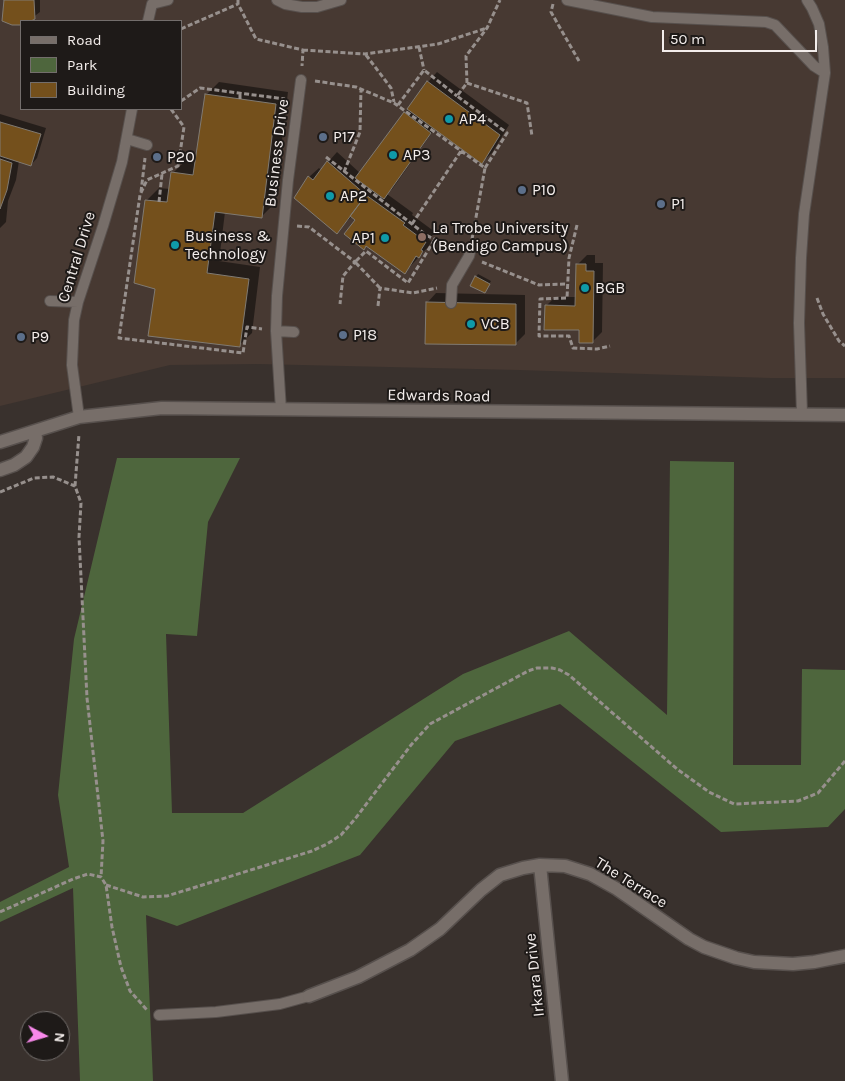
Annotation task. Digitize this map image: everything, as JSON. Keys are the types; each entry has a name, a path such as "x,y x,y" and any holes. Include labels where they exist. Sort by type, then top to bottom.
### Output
{"street":[{"name":"Edwards Road","path":"0,442 79,417 162,408 845,415"},
{"path":"0,470 14,465 26,457 33,447 36,438 35,431"},
{"name":"The Terrace","path":"309,996 358,977 410,950 440,929 481,890 500,876 523,868 540,865 565,866 590,874 617,889 689,939 704,947 736,958 754,962 793,964 845,956"},
{"name":"Irkara Drive","path":"540,865 562,1081"}],"lane":[{"path":"148,20 148,2 168,0"},
{"path":"277,0 294,6 317,7 341,0"},
{"path":"567,0 660,18 766,22 775,25 814,66 825,73"},
{"path":"802,414 799,323 801,258 804,214 825,73 819,24 807,0"},
{"name":"Business Drive","path":"281,410 276,331 277,296 288,180 301,80"},
{"name":"Central Drive","path":"79,417 72,365 74,320 103,226 127,138 132,110"},
{"path":"127,138 147,145"},
{"path":"451,302 452,285 470,254"},
{"path":"50,302 78,302"},
{"path":"276,331 294,332"},
{"path":"159,1015 226,1011 280,1004 309,996"}],"path":[{"path":"457,96 467,83 466,56 486,28 500,0"},
{"path":"554,0 551,12 579,61"},
{"path":"182,30 238,2 256,39 303,50 365,54 438,44 486,28"},
{"path":"419,47 424,70 507,133 485,168 470,254"},
{"path":"303,50 301,80 329,82 361,89 396,104 485,168"},
{"path":"365,54 390,88 396,104"},
{"path":"396,104 424,70"},
{"path":"467,83 527,103 532,136"},
{"path":"182,100 200,88 298,100"},
{"path":"344,172 360,132 361,89"},
{"path":"240,94 240,99"},
{"path":"140,195 147,180 178,166 184,127 172,110"},
{"path":"147,145 119,338 243,353 247,327"},
{"path":"412,224 461,151"},
{"path":"326,158 435,240 539,285 567,284"},
{"path":"159,202 162,174"},
{"path":"284,224 309,227 355,262 380,288 413,293 452,285"},
{"path":"577,225 569,258 567,298 540,299 539,336 570,336 573,348 597,349 610,346"},
{"path":"340,304 342,276 366,251 408,283 435,240"},
{"path":"378,306 380,288"},
{"path":"815,290 823,314 839,340 845,346"},
{"path":"242,326 276,331"},
{"path":"79,431 75,486 81,503 79,537 87,698 103,841 101,877 106,885 121,967 130,991 149,1011 159,1015"},
{"path":"0,492 34,478 53,477 75,486"},
{"path":"106,885 143,897 167,896 312,851 327,844 341,835 355,819 411,745 430,724 537,668 552,668 569,675 678,769 709,792 734,804 798,801 818,793 845,761"},
{"path":"0,912 73,879 88,874 101,877"}],"shaded area":[{"name":"La Trobe University (Bendigo Campus)","path":"0,0 845,0 845,378 770,378 258,364 170,365 0,406"}],"green space":[{"path":"117,458 240,458 208,522 197,636 166,634 172,813 243,813 463,674 569,631 667,715 670,461 734,462 733,765 801,765 802,669 845,670 845,809 828,827 721,832 560,704 455,741 360,855 177,926 146,915 153,1081 80,1081 73,888 0,922 0,902 69,867 58,795 74,639"}],"building":[{"path":"4,0 34,0 35,19 20,20 20,25 12,25 2,21"},
{"name":"AP4","path":"427,81 500,135 482,164 407,109"},
{"name":"Business & Technology","path":"205,94 276,104 262,218 215,212 207,273 249,279 240,347 148,336 155,289 134,283 145,200 167,202 171,172 193,175"},
{"name":"AP3","path":"404,112 431,133 384,199 355,178"},
{"path":"0,122 41,134 31,166 0,156"},
{"path":"0,159 12,163 7,190 0,209"},
{"name":"AP2","path":"327,161 366,195 337,234 294,198 308,176 313,180"},
{"name":"AP1","path":"366,195 405,223 403,225 426,242 419,258 416,256 405,274 366,246 364,250 344,234 355,220 350,216"},
{"name":"BGB","path":"576,264 586,264 586,271 594,271 593,343 579,343 579,330 544,330 545,305 575,306"},
{"path":"475,276 490,284 485,293 470,286"},
{"name":"VCB","path":"426,302 516,304 516,345 425,344"}],"place":[{"name":"AP4","path":"449,119"},
{"name":"P17","path":"323,137"},
{"name":"AP3","path":"393,155"},
{"name":"P20","path":"157,157"},
{"name":"P10","path":"522,190"},
{"name":"AP2","path":"330,196"},
{"name":"P1","path":"661,204"},
{"name":"La Trobe University (Bendigo Campus)","path":"422,237"},
{"name":"AP1","path":"385,238"},
{"name":"Business & Technology","path":"175,245"},
{"name":"BGB","path":"585,288"},
{"name":"VCB","path":"471,324"},
{"name":"P18","path":"343,335"},
{"name":"P9","path":"21,337"}]}
